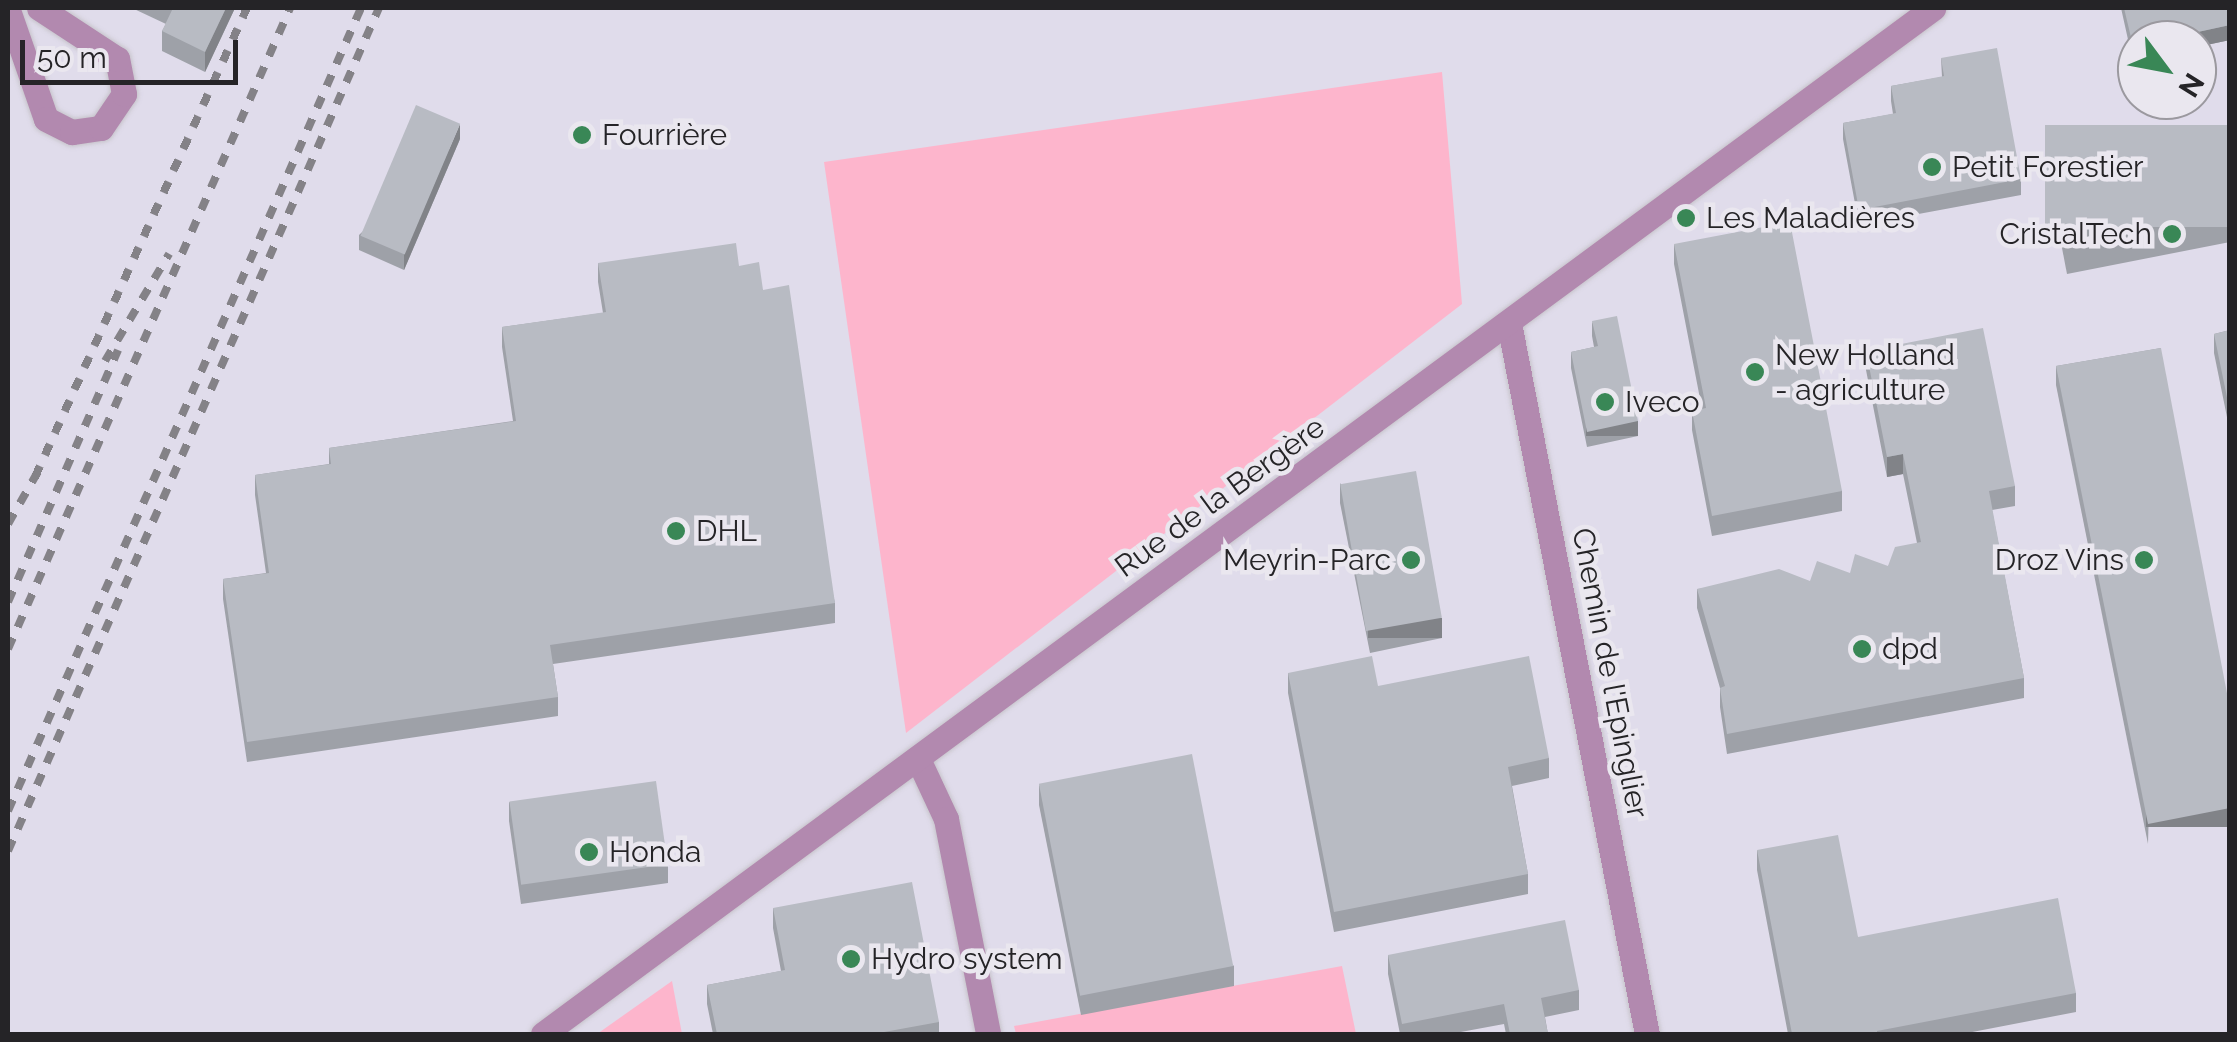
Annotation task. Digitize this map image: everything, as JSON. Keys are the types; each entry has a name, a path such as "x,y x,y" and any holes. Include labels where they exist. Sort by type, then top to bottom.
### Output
{"street":[{"path":"8,10 46,119 72,132 100,128 124,94 118,59 39,8"},
{"name":"Rue de la Bergère","path":"543,1034 918,762 1933,8"},
{"name":"Chemin de l'Epinglier","path":"1509,323 1647,1034"},
{"path":"918,762 946,820 988,1034"}],"shaded area":[{"path":"8,8 2229,8 2229,1034 8,1034"},
{"path":"1442,72 1462,304 906,733 824,162"},
{"path":"1342,966 1356,1034 1016,1034 1014,1026"},
{"path":"672,981 682,1034 597,1034"}],"building":[{"path":"173,8 226,8 205,52 162,31"},
{"path":"2124,8 2230,8 2230,25 2217,28 2217,20 2127,20"},
{"name":"Petit Forestier","path":"1997,48 2021,179 1859,210 1843,123 1896,113 1891,86 1944,76 1941,58"},
{"path":"416,105 460,124 405,254 361,236"},
{"path":"2045,125 2230,125 2230,227 2045,227"},
{"name":"New Holland - agriculture","path":"1790,222 1842,491 1712,516 1692,411 1706,408 1674,244"},
{"path":"736,243 739,266 759,262 763,290 789,285 835,603 550,645 558,697 247,742 223,579 269,573 255,475 331,464 329,448 516,421 502,327 606,312 598,263"},
{"name":"Iveco","path":"1617,316 1638,421 1587,432 1571,352 1598,346 1592,321"},
{"name":"dpd","path":"1983,328 2015,486 1989,491 2024,678 1727,734 1720,688 1725,686 1697,589 1779,569 1810,581 1817,561 1850,573 1855,554 1888,566 1895,547 1921,542 1903,454 1887,457 1866,351"},
{"path":"2230,330 2230,412 2214,334"},
{"name":"Droz Vins","path":"2161,348 2230,709 2230,808 2148,824 2056,366"},
{"path":"1416,471 1442,618 1366,631 1340,484"},
{"path":"1372,656 1378,686 1529,656 1549,758 1508,767 1528,874 1334,912 1288,673"},
{"path":"1192,754 1233,966 1080,996 1039,784"},
{"name":"Honda","path":"656,781 668,864 521,885 509,802"},
{"path":"1838,835 1858,937 2058,898 2076,993 1877,1034 1792,1034 1757,850"},
{"name":"Hydro system","path":"912,882 939,1022 873,1034 717,1034 707,985 785,970 773,908"},
{"path":"1565,920 1579,990 1541,998 1548,1034 1510,1034 1504,1004 1402,1024 1388,955"}],"railway":[{"path":"35,477 247,8"},
{"path":"8,649 290,8"},
{"path":"8,811 361,8"},
{"path":"8,851 379,8"},
{"path":"105,361 169,254"},
{"path":"8,602 118,350"},
{"path":"8,524 40,468"}],"place":[{"name":"Fourrière","path":"582,135"},
{"name":"Petit Forestier","path":"1932,167"},
{"name":"Les Maladières","path":"1686,218"},
{"name":"CristalTech","path":"2172,234"},
{"name":"New Holland - agriculture","path":"1755,372"},
{"name":"Iveco","path":"1605,402"},
{"name":"DHL","path":"676,531"},
{"name":"Meyrin-Parc","path":"1411,560"},
{"name":"Droz Vins","path":"2144,560"},
{"name":"dpd","path":"1862,649"},
{"name":"Honda","path":"589,852"},
{"name":"Hydro system","path":"851,959"}]}
